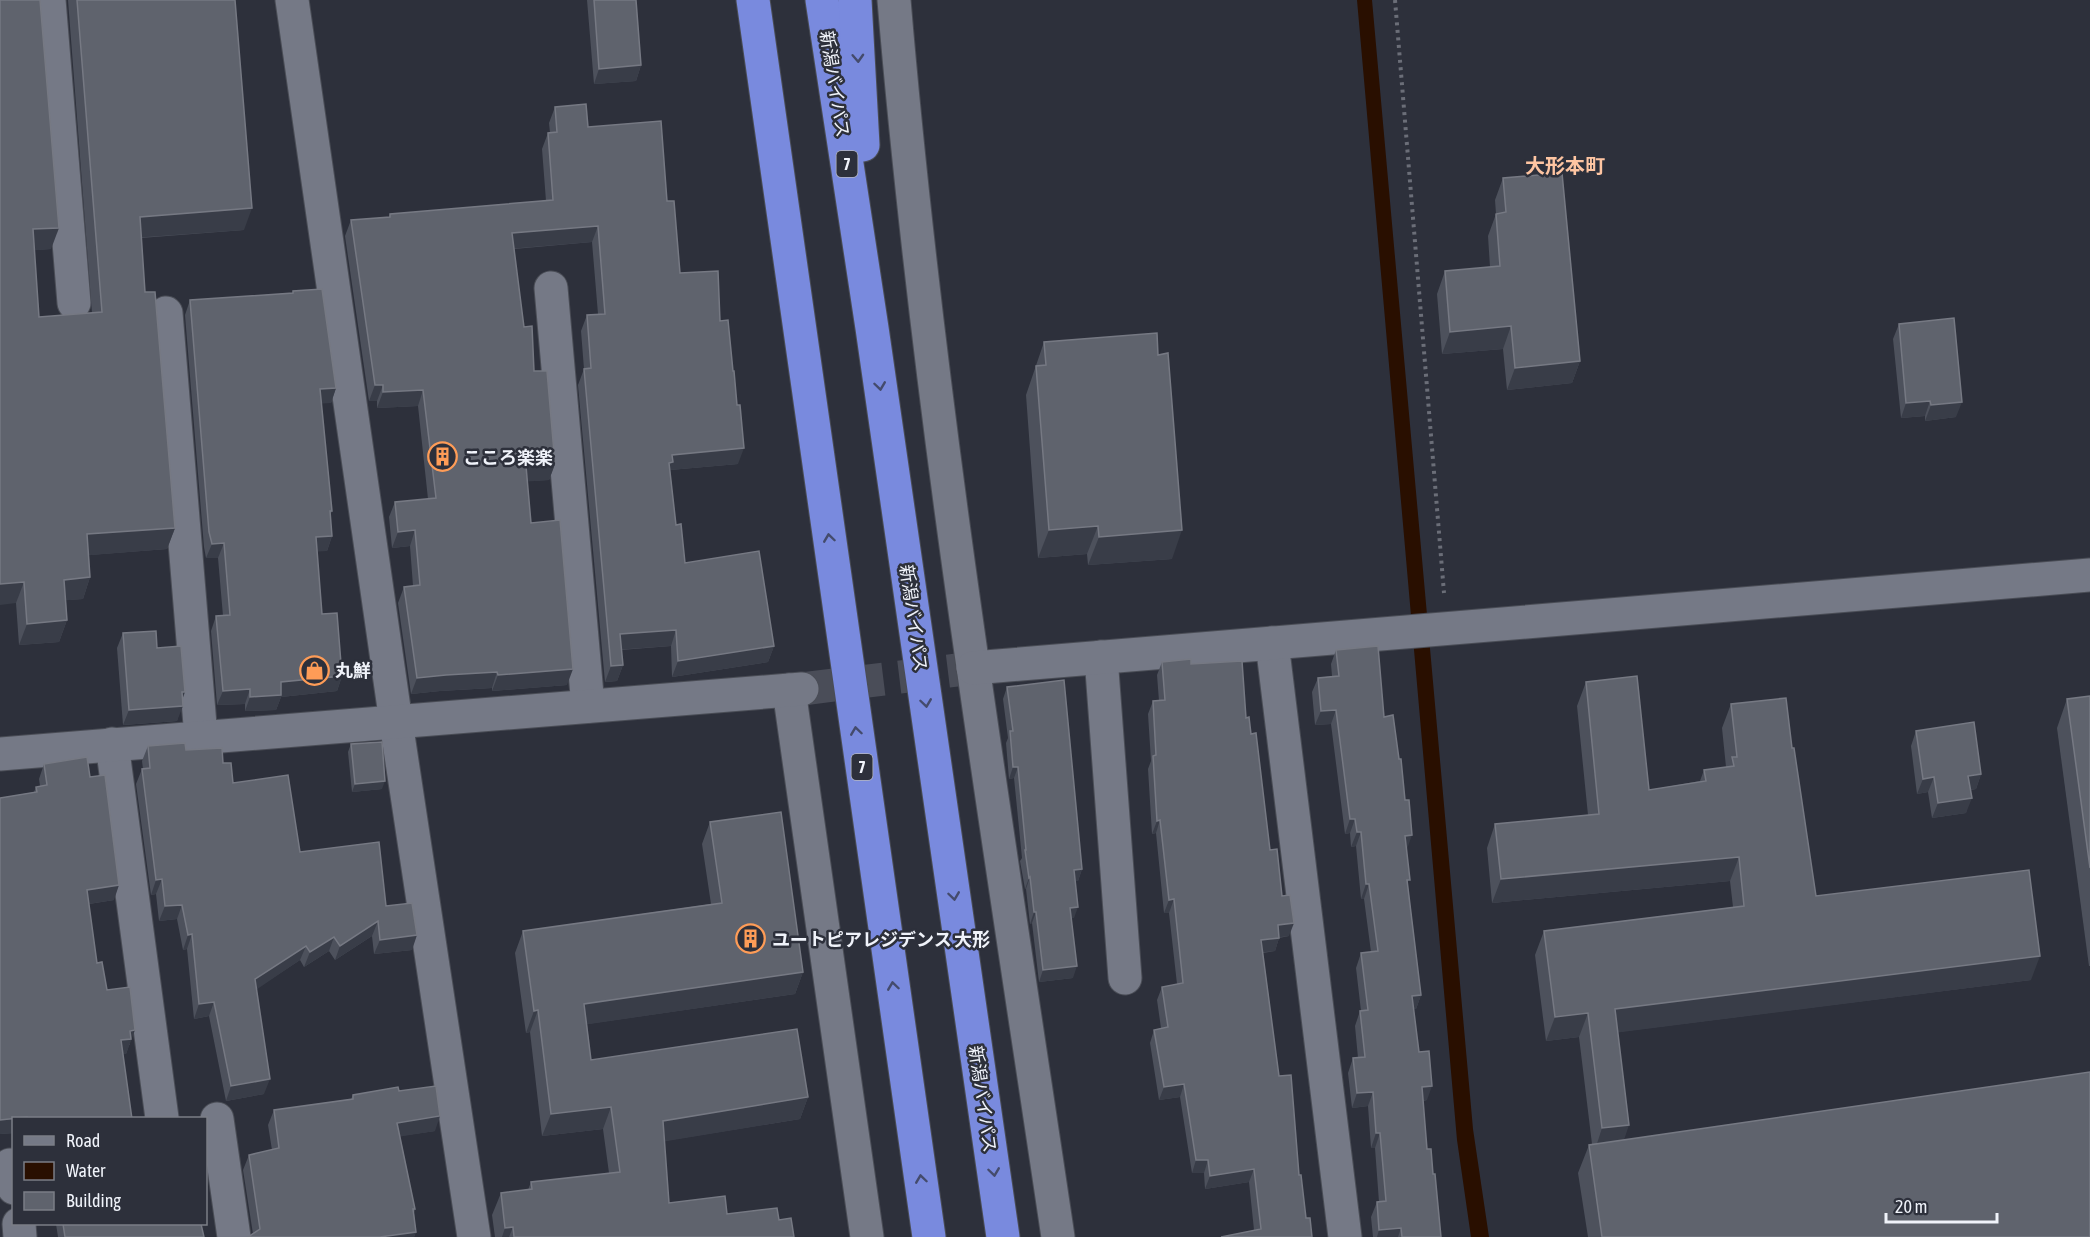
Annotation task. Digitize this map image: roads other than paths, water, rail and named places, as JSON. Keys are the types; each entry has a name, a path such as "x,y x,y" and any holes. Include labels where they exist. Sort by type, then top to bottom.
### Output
{"highway":[{"path":"733,0 794,298"},
{"name":"7","path":"753,0 929,1237"},
{"name":"新潟バイパス","path":"822,0 872,328 1003,1237"},
{"path":"855,0 872,328"}],"street":[{"path":"49,0 74,303"},
{"path":"292,0 396,722 474,1237"},
{"path":"894,0 904,114 935,381 973,668 1058,1237"},
{"path":"551,288 588,706"},
{"path":"166,313 201,737"},
{"path":"973,668 2090,575"},
{"path":"1272,643 1345,1237"},
{"path":"1101,657 1125,978"},
{"path":"0,754 795,689 867,1237"},
{"path":"112,744 162,1117"},
{"path":"218,1119 234,1237"}],"water":[{"path":"1357,0 1372,0 1473,1129 1489,1237 1471,1237 1457,1140"}],"tunnel":[{"path":"802,689 973,668"}],"place":[{"name":"こころ楽楽","path":"442,457"},
{"name":"丸鮮","path":"314,670"},
{"name":"ユートピアレジデンス 大形","path":"751,939"}],"district":[{"name":"大形本町","path":"1565,165"}]}
